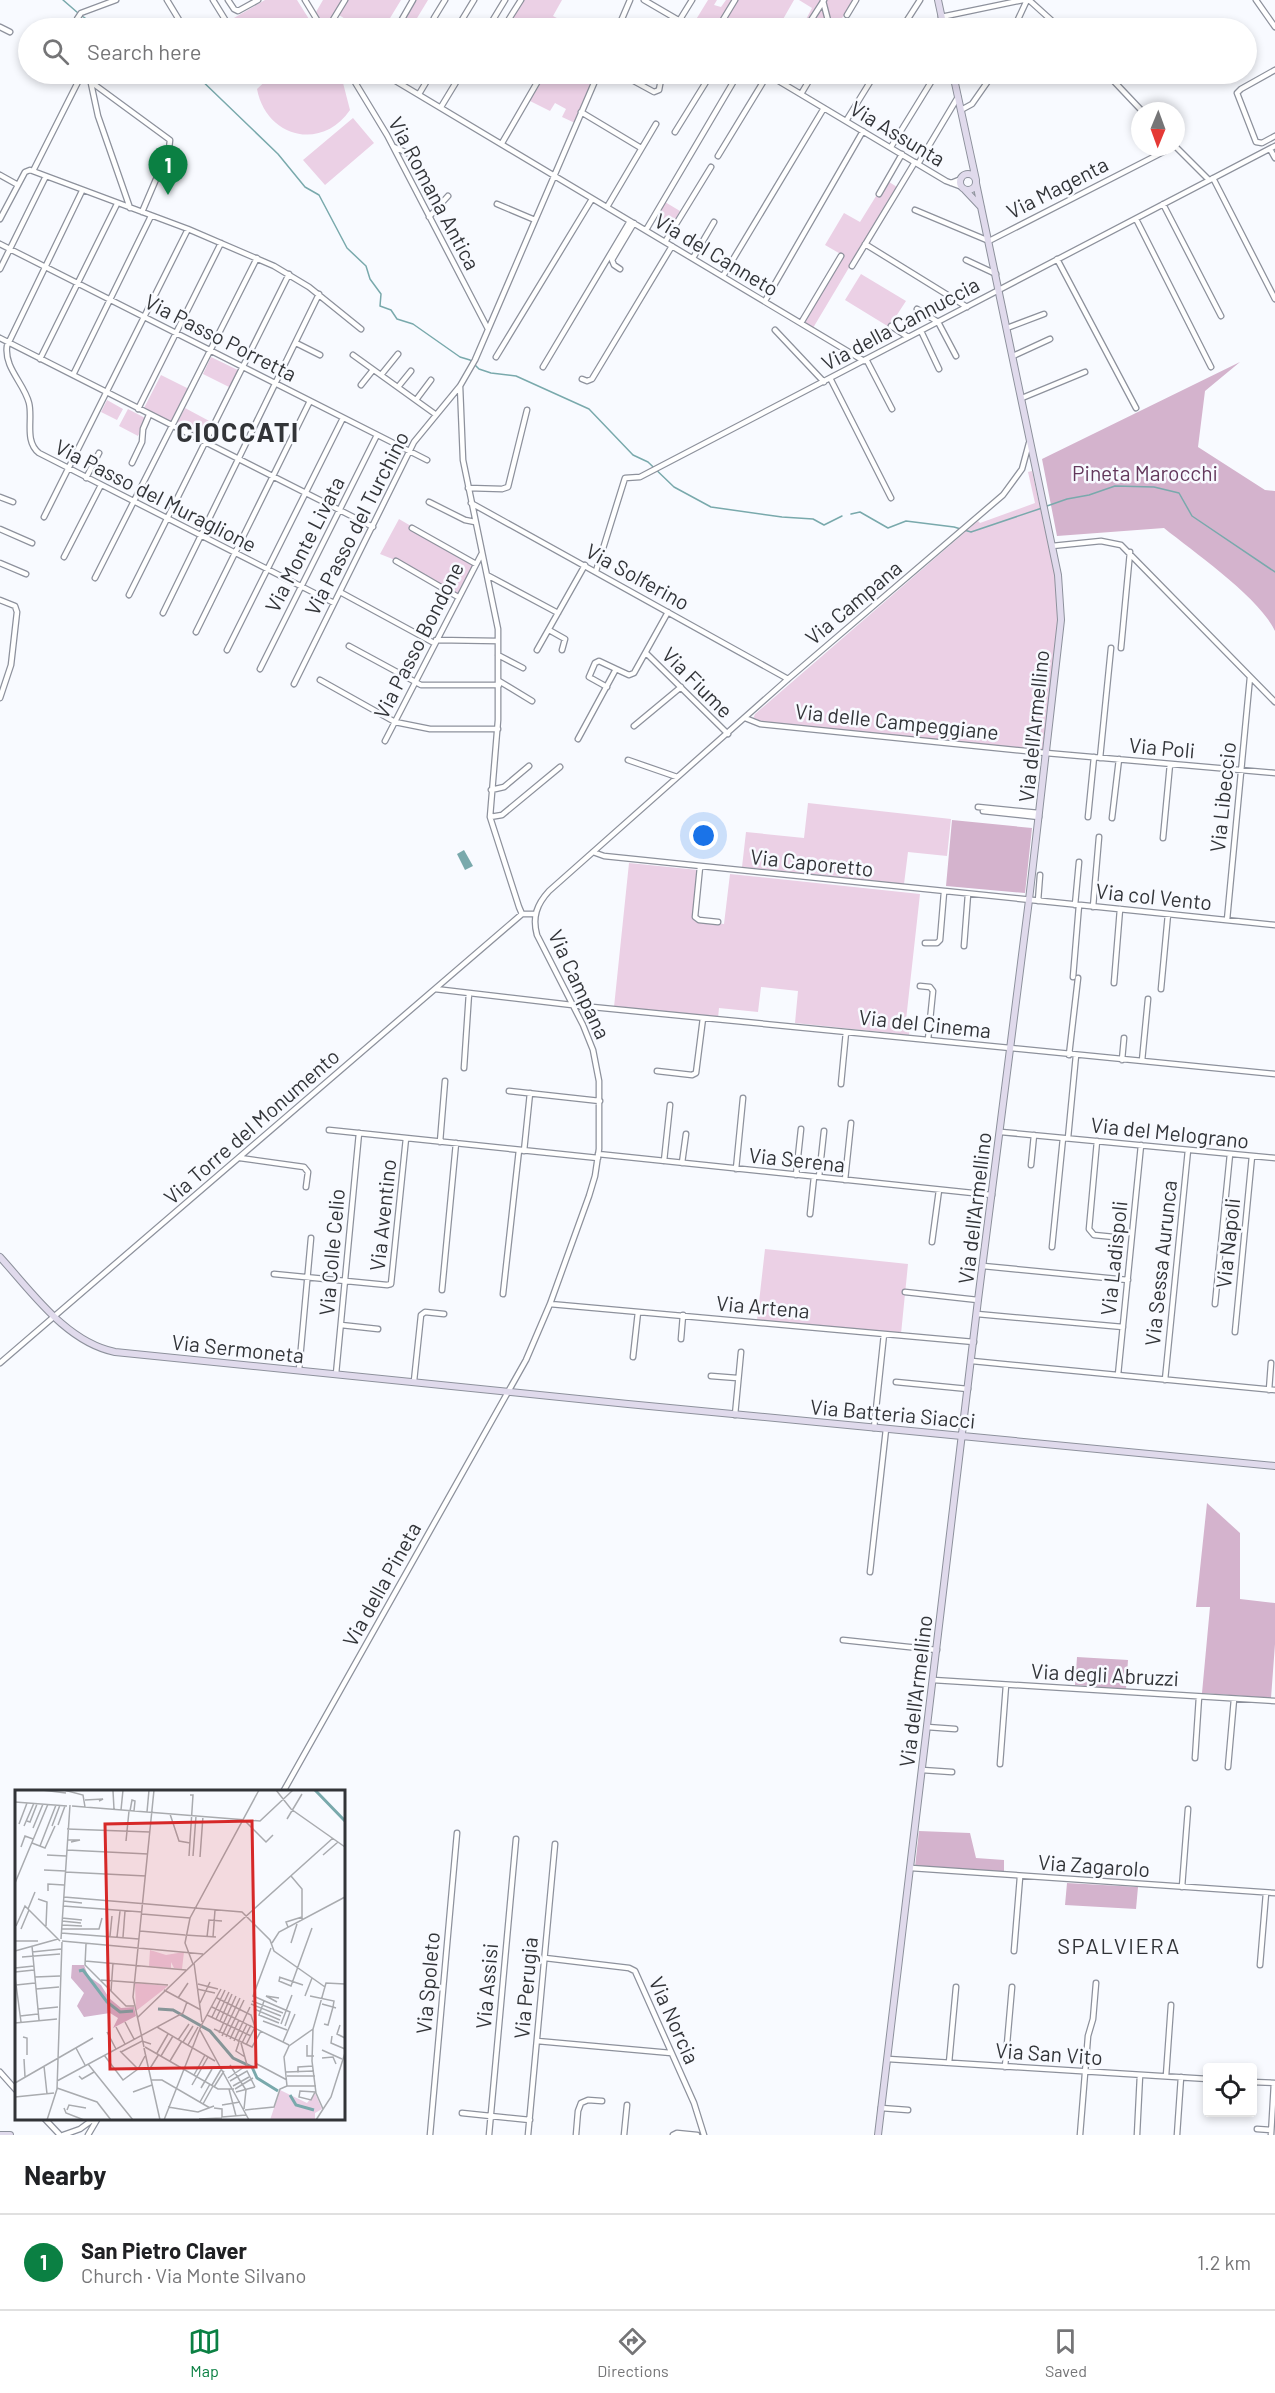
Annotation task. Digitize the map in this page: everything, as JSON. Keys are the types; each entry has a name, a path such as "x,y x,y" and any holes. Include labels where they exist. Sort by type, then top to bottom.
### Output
{"street":[{"path":"79,18 79,14 116,0"},
{"path":"167,0 178,18"},
{"path":"213,0 224,18"},
{"path":"228,0 234,9 239,11 258,0"},
{"path":"305,0 316,18"},
{"path":"334,18 345,0"},
{"path":"402,18 413,0"},
{"path":"434,18 445,0"},
{"path":"463,18 474,0"},
{"path":"494,18 505,0"},
{"path":"510,18 521,0"},
{"path":"622,18 630,0"},
{"path":"644,0 674,18"},
{"path":"681,18 692,0"},
{"path":"724,18 735,0"},
{"path":"847,15 856,0"},
{"path":"908,18 920,0"},
{"path":"938,0 941,17 995,3 1023,0"},
{"path":"1019,18 1028,0 1049,18"},
{"path":"1256,0 1275,27"},
{"path":"813,18 824,1"},
{"path":"824,1 828,18"},
{"path":"0,27 10,32"},
{"path":"1257,80 1275,70"},
{"path":"0,219 18,185 30,170 77,84"},
{"path":"91,84 98,112 130,209"},
{"path":"94,84 170,140 169,148 142,212"},
{"name":"Via Romana Antica","path":"356,84 393,147 488,329"},
{"name":"Via del Canneto","path":"402,84 865,360"},
{"path":"419,94 425,84"},
{"path":"441,107 455,84"},
{"path":"502,143 537,84"},
{"name":"Via Passo del Turchino","path":"294,684 417,436 460,386 475,360 594,84"},
{"path":"639,84 654,92 659,90 660,84"},
{"path":"675,132 705,84"},
{"path":"646,230 732,84"},
{"path":"718,156 762,84"},
{"name":"Via Assunta","path":"784,84 916,163 963,188"},
{"path":"801,94 807,84"},
{"path":"846,121 869,84"},
{"path":"891,147 930,84"},
{"name":"Via dell'Armellino","path":"878,2135 964,1436 978,1300 1029,900 1061,614 1060,586 1043,500 955,84"},
{"path":"961,110 974,103 986,84"},
{"path":"1116,84 1133,102"},
{"path":"1249,84 1241,88 1238,95 1256,142 1262,143 1275,136"},
{"path":"852,266 958,97"},
{"path":"723,276 824,108"},
{"path":"581,112 641,148"},
{"path":"607,207 656,124"},
{"path":"765,301 863,131"},
{"path":"393,147 416,158"},
{"path":"1273,148 1275,158"},
{"name":"Via della Cannuccia","path":"596,571 623,480 649,472 1273,148"},
{"path":"879,194 902,154"},
{"path":"971,154 962,177 963,188 981,207"},
{"name":"Via Magenta","path":"989,241 1156,156"},
{"name":"Via Magenta","path":"1184,156 1211,179 1275,299"},
{"path":"665,242 711,167"},
{"path":"30,170 257,258 289,274 319,294 361,329"},
{"path":"0,175 18,185"},
{"path":"962,177 971,175 976,182 972,189 963,188"},
{"path":"0,269 46,176"},
{"name":"Via Assunta","path":"951,183 962,177"},
{"path":"8,342 82,191"},
{"path":"429,217 448,196"},
{"path":"496,357 592,199"},
{"path":"0,200 8,205"},
{"path":"40,359 117,204"},
{"path":"497,204 535,220"},
{"path":"1163,204 1221,316"},
{"path":"915,210 989,241"},
{"path":"73,375 151,216"},
{"path":"1136,219 1212,366"},
{"path":"620,269 613,264 612,260 632,222"},
{"path":"543,367 632,222"},
{"path":"693,258 714,222"},
{"path":"44,517 188,230"},
{"path":"138,409 221,243"},
{"name":"Via Passo Porretta","path":"0,244 427,460"},
{"path":"865,244 967,307"},
{"path":"582,379 587,381 592,379 672,246"},
{"path":"801,323 841,256"},
{"path":"95,578 257,258"},
{"path":"1057,259 1136,408"},
{"path":"966,260 996,274"},
{"path":"129,595 289,274"},
{"path":"163,613 319,294"},
{"path":"917,309 938,322 956,356"},
{"path":"1007,328 1044,314"},
{"path":"891,326 908,337"},
{"path":"775,330 824,382"},
{"path":"921,331 939,369"},
{"path":"0,338 373,528"},
{"path":"1013,356 1050,339"},
{"name":"Via Passo del Muraglione","path":"8,342 6,351 8,362 28,401 32,446 39,453 334,603"},
{"path":"296,343 320,355"},
{"path":"381,375 398,354"},
{"path":"353,355 435,414"},
{"path":"865,360 892,408"},
{"path":"361,385 373,369"},
{"path":"398,387 411,371"},
{"path":"1022,398 1084,372"},
{"path":"830,378 891,498"},
{"path":"416,400 431,380"},
{"path":"460,386 462,454 497,621 498,729 490,817 522,914 535,914"},
{"path":"196,632 310,401"},
{"path":"468,488 503,489 508,487 527,410"},
{"path":"132,463 142,443 143,429 149,415"},
{"path":"227,650 344,418"},
{"name":"Via Monte Livata","path":"260,669 377,435"},
{"name":"Via Campana","path":"508,1392 531,1350 550,1304 590,1193 598,1156 600,1101 598,1072 593,1050 539,939 535,927 535,914 547,893 788,679 1003,495 1016,480 1026,460 1030,437"},
{"path":"86,478 99,453"},
{"path":"64,557 101,485"},
{"path":"0,497 13,502"},
{"path":"429,502 465,520 475,522"},
{"name":"Via Solferino","path":"471,504 788,679"},
{"path":"412,528 476,564"},
{"path":"0,529 32,543"},
{"path":"1052,546 1107,541 1121,545 1275,702"},
{"path":"1120,648 1130,552"},
{"name":"Via Passo Bondone","path":"384,741 482,553"},
{"path":"396,561 458,597"},
{"path":"0,563 26,574"},
{"path":"537,650 585,565"},
{"path":"487,575 558,613"},
{"path":"340,592 435,642 498,641"},
{"path":"0,600 14,605 17,612 11,662 0,698"},
{"path":"606,687 589,677 595,662 601,661 629,675 633,674 668,612"},
{"path":"549,630 566,639 562,650"},
{"path":"349,646 414,682 428,686 499,683 532,701"},
{"path":"1088,817 1111,648"},
{"name":"Via Fiume","path":"646,653 728,734"},
{"path":"498,654 523,668"},
{"path":"579,739 616,669"},
{"name":"Via Libeccio","path":"1227,920 1250,677"},
{"path":"320,680 395,722 427,728 498,729"},
{"path":"634,726 681,687"},
{"name":"Via delle Campeggiane","path":"745,718 759,724 1046,753"},
{"name":"Via Poli","path":"1046,753 1275,773"},
{"path":"1112,818 1119,759"},
{"path":"628,760 677,777"},
{"path":"1164,837 1170,764"},
{"path":"491,790 504,787 529,766"},
{"path":"490,817 502,815 560,767"},
{"path":"978,807 1039,815"},
{"path":"983,811 1039,815"},
{"path":"1093,906 1099,837"},
{"name":"Via Caporetto","path":"593,852 604,856 700,867 1029,900"},
{"path":"1069,1055 1075,977 1079,862"},
{"path":"700,867 695,917 699,920 718,922"},
{"path":"1038,901 1040,876"},
{"path":"925,943 939,942 944,892"},
{"path":"964,946 968,894"},
{"name":"Via col Vento","path":"1029,900 1275,925"},
{"path":"1114,983 1120,909"},
{"name":"Via Torre del Monumento","path":"0,1363 522,914"},
{"path":"1161,988 1168,914"},
{"path":"920,986 930,987 933,991 928,1040"},
{"name":"Via del Cinema","path":"435,989 572,1005 1275,1074"},
{"path":"464,1068 469,993"},
{"path":"1142,1061 1148,999"},
{"path":"657,1071 692,1075 696,1073 703,1018"},
{"path":"841,1084 846,1032"},
{"path":"1122,1060 1124,1038"},
{"path":"1065,1138 1076,1056"},
{"path":"440,1142 445,1081"},
{"path":"509,1091 600,1101"},
{"path":"503,1294 530,1093"},
{"path":"736,1169 743,1098"},
{"path":"664,1161 670,1105"},
{"path":"845,1180 852,1123"},
{"path":"796,1175 801,1129"},
{"name":"Via Serena","path":"329,1130 522,1150 664,1161 992,1195"},
{"path":"810,1214 824,1131"},
{"name":"Via del Melograno","path":"1001,1132 1275,1158"},
{"name":"Via Colle Celio","path":"336,1374 359,1133"},
{"path":"682,1163 686,1134"},
{"path":"1031,1165 1034,1135"},
{"name":"Via Aventino","path":"274,1274 387,1285 392,1283 406,1138"},
{"name":"Via del Melograno","path":"1052,1247 1065,1138"},
{"path":"1098,1141 1089,1229 1094,1235 1114,1237"},
{"path":"442,1290 456,1143"},
{"name":"Via Ladispoli","path":"1118,1375 1142,1145"},
{"name":"Via Sessa Aurunca","path":"1165,1380 1188,1150"},
{"path":"1215,1304 1230,1154"},
{"name":"Via Napoli","path":"1235,1332 1252,1156"},
{"path":"240,1158 304,1167 308,1172 306,1187"},
{"path":"932,1242 939,1190"},
{"path":"299,1370 311,1238"},
{"name":"Via Sermoneta","path":"0,1257 55,1316 83,1338 112,1351 508,1392"},
{"path":"983,1266 1128,1280"},
{"path":"906,1292 978,1300"},
{"name":"Via Artena","path":"550,1304 974,1342"},
{"path":"414,1381 421,1315 424,1312 444,1314"},
{"path":"633,1357 638,1312"},
{"path":"977,1314 1123,1327"},
{"path":"681,1339 683,1315"},
{"path":"341,1325 378,1329"},
{"path":"874,1428 884,1334"},
{"path":"735,1415 741,1352"},
{"path":"972,1361 1272,1390 1271,1363"},
{"path":"711,1376 737,1378"},
{"path":"896,1382 969,1389"},
{"name":"Via Batteria Siacci","path":"508,1392 1275,1466"},
{"name":"Via della Pineta","path":"284,1790 508,1392"},
{"path":"870,1572 886,1429"},
{"path":"843,1640 937,1650"},
{"name":"Via degli Abruzzi","path":"933,1680 1275,1701"},
{"path":"1000,1764 1006,1685"},
{"path":"1195,1758 1199,1697"},
{"path":"1228,1767 1234,1699"},
{"path":"927,1727 955,1729"},
{"path":"922,1770 952,1772"},
{"path":"1182,1887 1188,1809"},
{"name":"Via Spoleto","path":"430,2135 457,1833"},
{"name":"Via Assisi","path":"489,2135 516,1839"},
{"name":"Via Perugia","path":"528,2135 555,1844"},
{"name":"Via Zagarolo","path":"910,1868 1275,1893"},
{"path":"1014,1951 1020,1877"},
{"path":"1260,1965 1266,1893"},
{"name":"Via Norcia","path":"545,1958 633,1970 694,2103 704,2135"},
{"path":"1080,2135 1088,2035 1093,2019 1095,1983"},
{"path":"949,2063 956,1987"},
{"path":"1005,2067 1012,1987"},
{"path":"1166,2076 1171,2005"},
{"path":"537,2041 671,2053"},
{"name":"Via San Vito","path":"888,2059 1203,2079"},
{"path":"0,2073 15,2089"},
{"path":"1137,2135 1140,2075"},
{"path":"1176,2135 1181,2077"},
{"path":"1257,2082 1275,2083 1271,2132 1257,2129"},
{"path":"576,2135 580,2105 588,2100 602,2101"},
{"path":"624,2135 627,2105"},
{"path":"881,2108 908,2110"},
{"path":"462,2113 530,2120"},
{"path":"46,2120 62,2135 80,2129 94,2120"},
{"path":"88,2135 96,2120"},
{"path":"0,2135 10,2135"},
{"path":"673,2135 697,2135"}],"shaded area":[{"path":"265,0 297,0 308,18 234,18"},
{"path":"323,0 401,0 390,18 344,18 336,13 333,18 320,18 316,12"},
{"path":"416,0 428,0 417,18 406,18"},
{"path":"523,0 562,0 553,16 557,18 512,18"},
{"path":"708,0 717,0 714,5 721,7 726,0 794,0 784,18 697,18"},
{"path":"799,0 853,0 842,18 807,18 812,8"},
{"path":"262,84 343,84 350,110 338,123 324,131 310,134 296,133 283,128 271,118 262,105 257,89"},
{"path":"540,84 591,84 575,123 562,117 566,109 555,103 550,111 530,101"},
{"path":"353,118 374,143 325,185 303,160"},
{"path":"886,180 897,187 813,328 804,323 844,256 825,245 844,213 860,222"},
{"path":"665,202 680,211 671,227 656,218"},
{"path":"861,274 906,301 889,327 845,300"},
{"path":"211,357 240,371 231,388 203,374"},
{"path":"161,375 189,389 172,422 144,408"},
{"path":"107,400 123,409 117,420 101,412"},
{"path":"185,408 213,423 205,439 176,425"},
{"path":"128,409 147,419 138,436 119,426"},
{"path":"1032,471 1059,593 1059,632 1043,750 760,723 753,719 755,714 978,521 980,523 1035,503 1028,472"},
{"path":"399,519 411,526 410,529 474,565 458,595 380,554"},
{"path":"808,803 951,819 947,856 908,852 904,884 742,867 746,832 804,838"},
{"path":"629,863 698,870 693,920 724,924 730,874 920,894 906,1020 910,1021 909,1035 795,1023 798,991 761,987 758,1012 719,1008 718,1018 614,1007"},
{"path":"765,1249 908,1264 901,1334 757,1320"}],"green space":[{"name":"Pineta Marocchi","path":"1240,362 1205,391 1198,447 1265,490 1275,491 1275,631 1267,618 1241,590 1164,528 1057,536 1042,459"},
{"path":"952,820 1032,828 1025,893 946,886"},
{"path":"1207,1503 1240,1533 1240,1599 1275,1603 1271,1698 1202,1693 1210,1607 1196,1607"},
{"path":"1077,1657 1128,1660 1126,1689 1075,1685"},
{"path":"919,1831 970,1833 976,1858 1004,1860 1004,1873 915,1867"},
{"path":"1067,1883 1138,1887 1136,1909 1065,1905"}],"water":[{"path":"464,850 473,866 465,870 457,854"}],"waterway":[{"path":"63,0 78,13"},
{"path":"205,84 278,154 305,187 319,195 347,248 366,266 370,279 381,294 380,306 391,310 397,319 413,324 460,357 470,360 479,369 516,376 589,409 633,455 648,462 674,487 711,507 813,519 824,525 842,516"},
{"path":"1047,506 1115,486 1154,487 1179,493 1192,516 1275,572"},
{"path":"851,514 860,512 888,528 906,521 954,527 971,532 1042,508"}],"place":[{"name":"San Pietro Claver","path":"168,195"}],"district":[{"name":"CIOCCATI","path":"238,431"},
{"name":"SPALVIERA","path":"1119,1945"}]}
